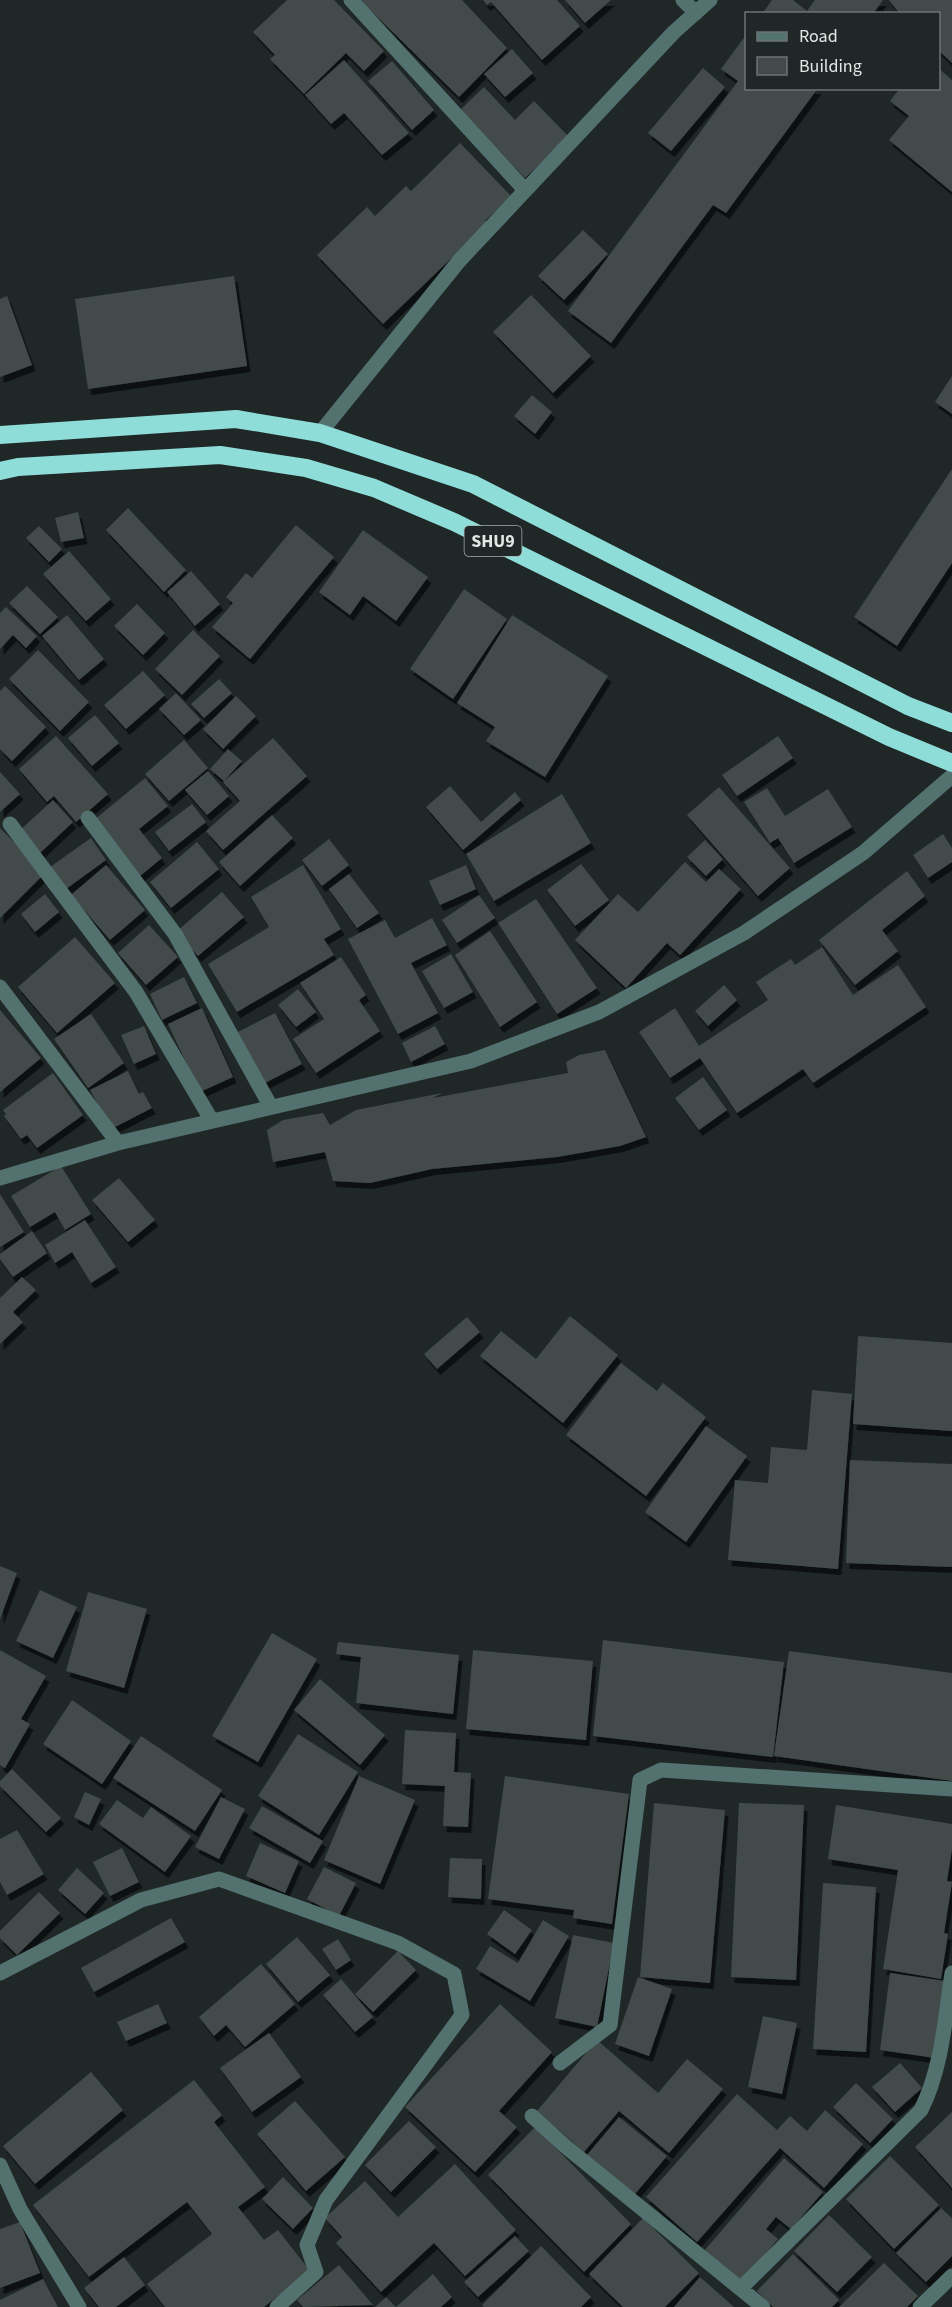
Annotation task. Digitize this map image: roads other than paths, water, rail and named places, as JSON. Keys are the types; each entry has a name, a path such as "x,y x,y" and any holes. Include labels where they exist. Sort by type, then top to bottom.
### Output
{"highway":[{"name":"SHU9","path":"0,435 236,419 320,433 473,484 908,706 952,723"},
{"name":"SHU9","path":"0,471 18,467 220,455 306,468 374,488 454,522 889,737 952,764"}],"street":[{"path":"351,0 525,190"},
{"path":"683,0 696,13"},
{"path":"320,433 459,261 674,32 710,0"},
{"path":"0,1178 118,1143 471,1060 599,1012 744,933 862,853 952,776"},
{"path":"88,818 175,934 271,1107"},
{"path":"10,824 136,992 212,1120"},
{"path":"0,987 118,1143"},
{"path":"560,2063 610,2025 640,1780 661,1770 952,1789"},
{"path":"0,1973 141,1900 219,1879 398,1943 454,1974 462,2015 326,2200 307,2245 316,2272 277,2307"},
{"path":"741,2288 921,2110 932,2088 937,2067 952,1973"},
{"path":"532,2116 565,2146 763,2307"},
{"path":"0,2165 20,2209 79,2307"},
{"path":"920,2307 952,2276"}]}
